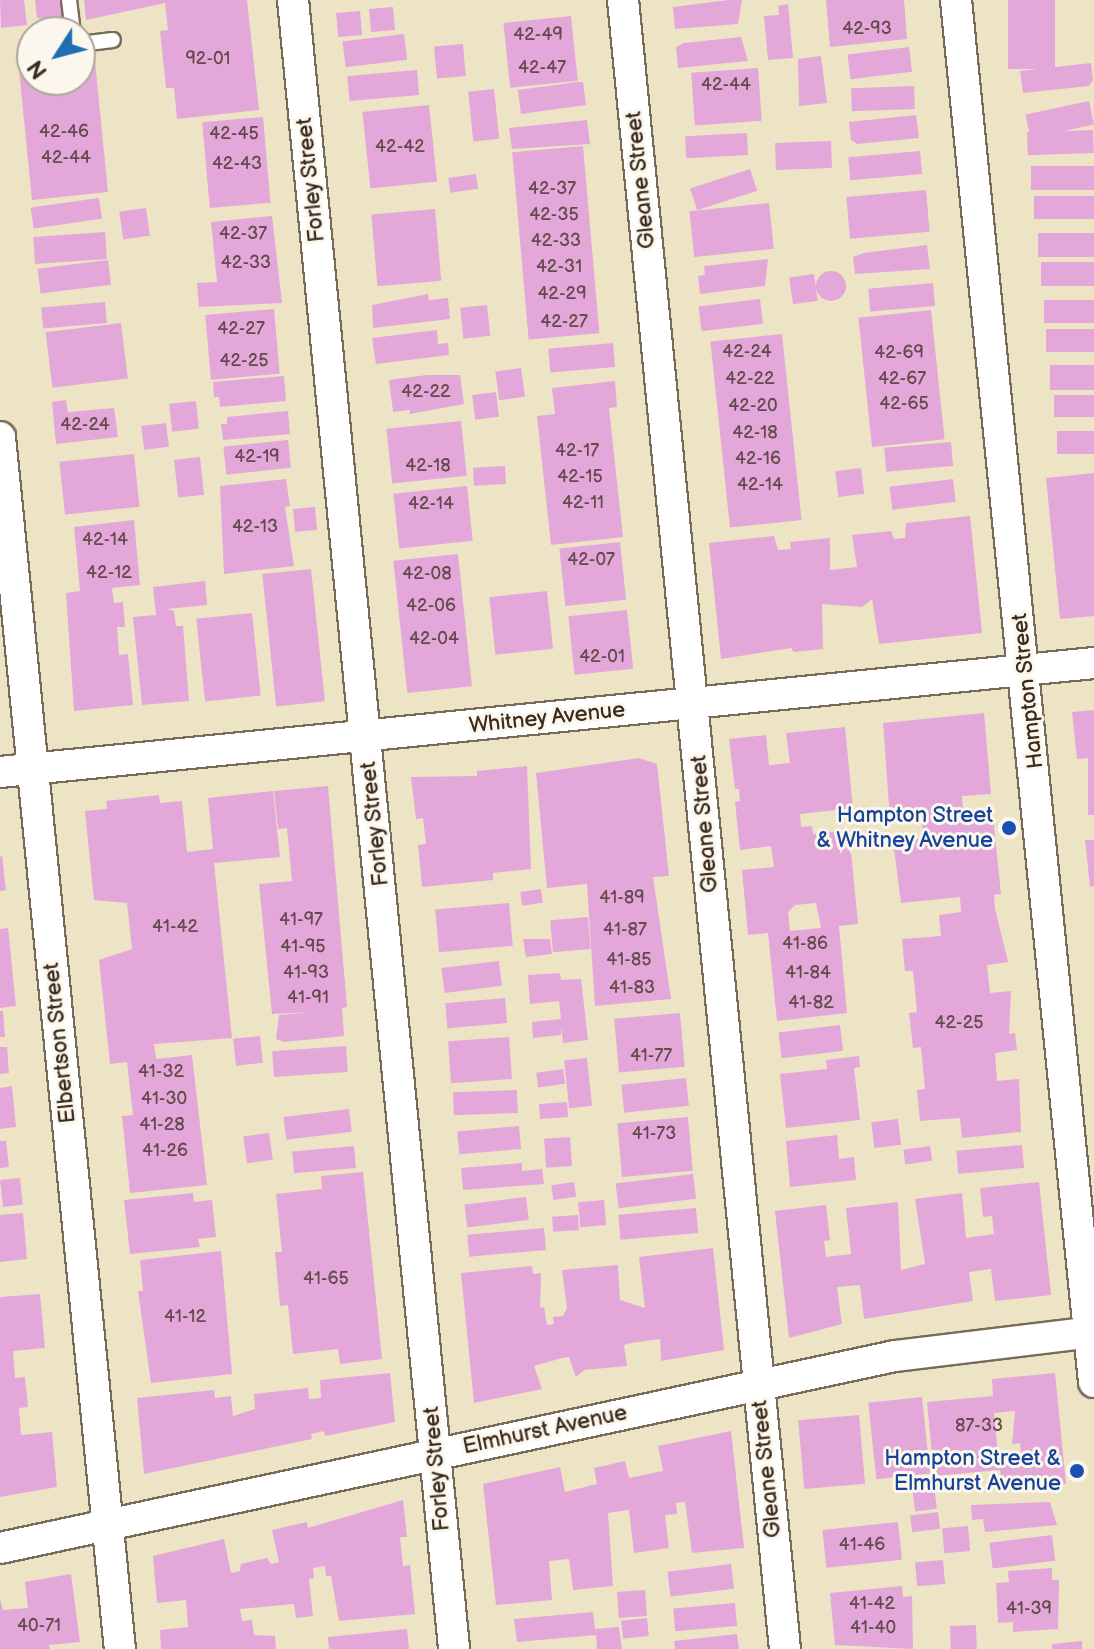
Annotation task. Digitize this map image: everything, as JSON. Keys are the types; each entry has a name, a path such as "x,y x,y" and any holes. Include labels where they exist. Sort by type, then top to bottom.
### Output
{"street":[{"name":"Forley Street","path":"293,0 454,1649"},
{"name":"Gleane Street","path":"623,0 785,1649"},
{"name":"Hampton Street","path":"956,0 1026,670 1092,1333 1094,1382"},
{"name":"Elbertson Street","path":"0,437 120,1649"},
{"name":"Whitney Avenue","path":"0,772 1094,663"},
{"name":"Elmhurst Avenue","path":"0,1548 435,1452 939,1347 1092,1333"}],"lane":[{"path":"96,42 113,40"}],"building":[{"path":"0,0 24,0 26,16 16,16 16,26 1,28"},
{"path":"35,0 61,0 63,16 37,16"},
{"path":"84,0 247,0 259,110 177,119 174,88 166,88 160,31 168,30 165,3 96,18 86,16"},
{"path":"742,0 738,24 675,29 673,7"},
{"path":"826,0 904,0 907,39 830,47"},
{"path":"1008,0 1055,0 1055,69 1008,69"},
{"path":"788,4 793,58 768,60 764,16 779,15 778,6"},
{"path":"393,7 395,30 371,32 369,9"},
{"path":"360,11 362,35 338,37 336,13"},
{"path":"571,16 578,81 510,88 503,23"},
{"path":"404,34 407,60 346,67 342,42"},
{"path":"741,37 748,61 678,68 676,47 684,43"},
{"path":"463,44 466,76 437,78 434,47"},
{"path":"909,47 912,72 851,79 847,55"},
{"path":"821,56 827,103 799,106 798,59"},
{"path":"1091,63 1093,80 1089,86 1023,93 1020,71"},
{"path":"758,68 762,121 695,126 691,73"},
{"path":"417,70 419,95 349,101 347,76"},
{"path":"96,72 108,192 32,200 22,96 96,96"},
{"path":"583,82 586,105 521,114 518,90"},
{"path":"914,86 915,109 852,111 851,88"},
{"path":"494,89 499,139 473,141 468,92"},
{"path":"1089,101 1094,124 1030,138 1025,115"},
{"path":"429,105 437,182 370,189 362,112"},
{"path":"916,115 919,138 857,144 851,140 849,122"},
{"path":"263,117 270,203 210,208 202,122"},
{"path":"587,120 590,144 512,149 509,128"},
{"path":"1093,130 1094,153 1028,155 1027,132"},
{"path":"747,133 748,155 686,158 685,136"},
{"path":"831,141 832,168 776,170 775,143"},
{"path":"583,146 599,333 529,339 512,152"},
{"path":"920,151 922,174 850,180 848,157"},
{"path":"1031,166 1094,166 1094,190 1031,190"},
{"path":"750,169 757,191 697,210 690,188"},
{"path":"476,174 478,189 450,193 448,178"},
{"path":"926,190 930,232 850,239 846,197"},
{"path":"1034,196 1094,196 1094,219 1034,219"},
{"path":"99,198 102,219 34,228 31,208"},
{"path":"769,203 774,249 694,257 689,211"},
{"path":"146,208 150,236 123,239 119,212"},
{"path":"435,209 441,281 378,286 371,215"},
{"path":"272,216 282,303 199,307 197,283 217,282 211,222"},
{"path":"105,232 107,259 35,264 33,237"},
{"path":"1038,233 1094,233 1094,257 1038,257"},
{"path":"927,245 930,269 855,274 853,257"},
{"path":"768,259 765,286 700,294 698,276 705,275 704,266"},
{"path":"108,260 111,285 41,293 38,269"},
{"path":"1041,262 1094,262 1094,286 1041,286"},
{"path":"831,271 842,275 846,286 842,297 831,301 820,297 816,286 820,275"},
{"path":"814,274 818,301 793,304 789,277"},
{"path":"933,283 935,306 870,312 868,289"},
{"path":"428,294 429,300 448,298 450,319 373,328 372,305"},
{"path":"760,299 763,324 702,331 698,307"},
{"path":"1044,300 1094,300 1094,323 1044,323"},
{"path":"105,302 107,323 43,328 41,308"},
{"path":"487,305 490,336 463,339 460,308"},
{"path":"274,309 280,374 211,380 205,315"},
{"path":"931,310 945,439 872,447 858,318"},
{"path":"121,323 128,379 52,388 46,332"},
{"path":"1046,329 1094,329 1094,352 1046,352"},
{"path":"437,330 438,344 448,343 449,355 376,364 372,338"},
{"path":"782,334 802,520 730,528 710,342"},
{"path":"613,343 615,367 550,373 548,349"},
{"path":"1050,365 1094,365 1094,390 1050,390"},
{"path":"521,368 525,397 499,400 495,372"},
{"path":"460,375 464,404 410,414 410,410 393,412 389,380"},
{"path":"284,376 286,401 220,407 219,397 214,397 213,382"},
{"path":"615,381 617,407 609,408 623,537 551,545 537,416 555,414 552,388"},
{"path":"496,392 499,417 475,420 472,395"},
{"path":"1054,395 1094,395 1094,417 1054,417"},
{"path":"66,400 68,412 114,408 118,437 56,444 52,402"},
{"path":"196,401 199,429 172,432 169,404"},
{"path":"288,411 290,434 223,440 221,424 227,424 227,417"},
{"path":"461,421 467,476 392,484 386,429"},
{"path":"166,423 169,447 144,450 141,426"},
{"path":"1057,431 1094,431 1094,454 1057,454"},
{"path":"288,440 291,468 226,475 223,447"},
{"path":"951,442 953,466 886,472 884,448"},
{"path":"134,454 140,507 65,515 59,462"},
{"path":"200,457 204,495 178,498 174,460"},
{"path":"505,466 506,484 474,486 473,468"},
{"path":"861,468 864,494 838,497 835,471"},
{"path":"1094,473 1094,616 1060,619 1046,478"},
{"path":"286,479 290,506 285,507 294,566 224,574 220,486"},
{"path":"953,479 956,502 892,510 889,487"},
{"path":"467,486 473,541 399,548 393,494"},
{"path":"315,507 317,530 295,532 293,509"},
{"path":"970,516 982,633 879,644 872,599 862,607 822,604 823,649 794,652 791,648 721,659 709,543 774,536 778,550 791,549 790,542 830,538 830,570 857,567 852,535 891,531 894,539 905,538 906,523"},
{"path":"134,520 140,585 112,588 114,603 123,602 125,627 117,627 119,655 128,654 133,705 74,711 66,593 80,591 74,527"},
{"path":"620,542 626,600 565,606 559,548"},
{"path":"458,554 472,686 407,693 393,561"},
{"path":"311,569 325,701 276,706 262,574"},
{"path":"205,581 207,605 167,609 174,611 176,626 183,626 189,701 142,705 133,617 156,615 153,587"},
{"path":"547,591 553,649 495,655 489,597"},
{"path":"627,610 633,669 574,675 568,616"},
{"path":"252,613 261,696 205,701 196,619"},
{"path":"1094,710 1094,815 1088,815 1088,758 1077,759 1072,712"},
{"path":"984,713 991,794 962,796 964,819 993,816 1001,894 994,895 995,909 1008,962 987,965 990,993 1011,991 1009,1034 1015,1033 1017,1050 995,1053 997,1081 1019,1079 1021,1132 962,1138 960,1118 920,1121 917,1090 925,1089 921,1047 913,1048 909,1013 917,1012 913,971 905,971 902,939 941,936 939,915 961,912 960,897 901,903 893,841 924,838 921,816 890,819 883,723"},
{"path":"845,727 853,808 800,814 801,827 812,826 813,834 849,830 858,924 839,926 847,1013 777,1021 768,933 748,935 742,870 774,867 771,846 740,850 735,802 740,801 739,789 735,789 729,739 766,735 769,765 790,763 786,733","holes":["816,903 821,928 790,931 788,912 795,905"]},
{"path":"639,758 657,764 669,876 653,877 671,999 595,1006 587,884 547,888 536,773"},
{"path":"527,766 531,869 493,873 493,880 422,887 418,845 426,844 423,818 416,819 411,777 477,776 477,771"},
{"path":"328,786 347,1007 342,1008 344,1036 284,1042 276,1039 279,1015 312,1012 272,1014 259,884 292,881 287,828 278,829 274,791"},
{"path":"273,791 280,857 214,863 232,1038 154,1044 156,1059 192,1055 207,1185 130,1193 122,1116 133,1115 127,1062 110,1064 99,960 132,949 127,903 94,900 85,811 107,809 106,801 159,795 160,803 182,801 187,852 213,849 208,798"},
{"path":"1085,840 1094,840 1094,886 1090,887"},
{"path":"0,857 6,890 0,891"},
{"path":"541,889 543,903 522,906 520,892"},
{"path":"509,903 513,946 439,952 435,909"},
{"path":"588,917 591,949 553,952 550,920"},
{"path":"8,928 16,1006 0,1008 0,929"},
{"path":"523,939 550,939 552,954 526,957"},
{"path":"499,961 502,986 444,993 441,968"},
{"path":"560,973 561,980 581,979 588,1040 563,1043 561,1027 561,1035 533,1038 532,1022 561,1019 559,1001 530,1004 528,975"},
{"path":"505,998 507,1023 447,1028 445,1003"},
{"path":"0,1011 3,1011 5,1037 0,1037"},
{"path":"680,1013 685,1067 619,1073 614,1019"},
{"path":"840,1025 843,1051 782,1058 778,1033"},
{"path":"260,1036 263,1063 236,1066 233,1039"},
{"path":"509,1037 512,1079 451,1083 448,1041"},
{"path":"346,1046 348,1072 274,1077 272,1051"},
{"path":"0,1047 7,1047 9,1073 0,1074"},
{"path":"859,1056 860,1067 854,1068 860,1120 786,1128 780,1074 827,1069 826,1060"},
{"path":"587,1058 592,1106 569,1108 564,1060"},
{"path":"563,1069 565,1084 538,1088 536,1073"},
{"path":"686,1078 689,1106 624,1113 621,1085"},
{"path":"12,1086 16,1127 0,1129 0,1088"},
{"path":"517,1090 518,1113 454,1115 453,1092"},
{"path":"567,1102 568,1117 540,1119 539,1104"},
{"path":"349,1109 352,1132 286,1140 283,1117"},
{"path":"688,1117 693,1171 622,1177 617,1123"},
{"path":"898,1119 901,1145 874,1148 871,1122"},
{"path":"519,1126 521,1149 459,1154 457,1131"},
{"path":"269,1133 273,1160 247,1163 243,1137"},
{"path":"837,1135 839,1159 854,1157 856,1180 790,1187 786,1141"},
{"path":"570,1137 572,1166 546,1168 544,1139"},
{"path":"0,1141 6,1141 9,1167 0,1168"},
{"path":"1022,1145 1024,1168 958,1174 956,1151"},
{"path":"354,1146 356,1168 294,1173 292,1151"},
{"path":"930,1146 932,1161 905,1165 903,1150"},
{"path":"522,1163 522,1171 542,1169 544,1184 463,1190 461,1168"},
{"path":"363,1172 382,1359 340,1364 338,1349 293,1354 288,1305 280,1306 275,1252 282,1252 276,1194 322,1189 321,1176"},
{"path":"693,1174 696,1199 619,1208 616,1184"},
{"path":"20,1178 23,1205 3,1207 0,1180"},
{"path":"574,1182 576,1197 553,1200 551,1185"},
{"path":"1039,1182 1051,1295 995,1301 991,1269 969,1272 973,1301 864,1319 860,1285 837,1287 842,1324 789,1338 775,1211 826,1205 830,1240 824,1241 826,1257 851,1254 846,1208 898,1202 901,1270 925,1264 915,1199 962,1193 966,1238 994,1234 992,1216 983,1217 980,1188"},
{"path":"193,1193 194,1202 212,1200 216,1237 198,1239 200,1247 130,1254 124,1200"},
{"path":"526,1197 529,1220 467,1227 464,1205"},
{"path":"604,1200 606,1225 580,1227 578,1202"},
{"path":"696,1208 698,1233 620,1240 618,1215"},
{"path":"23,1213 27,1259 0,1262 0,1215"},
{"path":"578,1215 579,1230 553,1232 552,1217"},
{"path":"544,1228 546,1250 469,1257 467,1235"},
{"path":"713,1248 724,1350 661,1361 660,1339 631,1343 624,1345 627,1366 584,1370 576,1377 569,1357 562,1358 534,1366 542,1389 474,1403 461,1273 532,1266 533,1274 541,1273 540,1308 544,1307 547,1325 554,1324 553,1317 563,1316 567,1308 562,1270 618,1265 620,1300 645,1308 639,1257"},
{"path":"221,1251 232,1374 151,1383 138,1291 143,1291 140,1260"},
{"path":"40,1294 45,1348 13,1351 15,1378 25,1377 28,1407 19,1408 21,1435 52,1432 57,1487 0,1497 0,1297"},
{"path":"390,1373 395,1422 325,1436 324,1431 311,1434 312,1439 144,1474 137,1398 214,1390 215,1398 231,1396 233,1416 255,1409 254,1394 308,1388 309,1399 321,1398 320,1380"},
{"path":"1055,1373 1066,1484 1002,1490 1000,1470 934,1476 927,1402 993,1396 992,1379","holes":["1015,1411 1012,1444 1020,1443 1021,1452 998,1454 994,1413"]},
{"path":"922,1397 930,1474 876,1479 868,1403"},
{"path":"859,1415 865,1484 804,1489 798,1420"},
{"path":"731,1431 744,1548 692,1553 685,1502 676,1503 677,1514 665,1515 669,1548 634,1553 629,1510 608,1513 613,1586 573,1590 569,1559 549,1561 552,1600 496,1605 483,1484 560,1467 565,1492 597,1484 594,1468 625,1461 629,1478 663,1471 658,1446"},
{"path":"933,1477 937,1509 915,1511 911,1480"},
{"path":"403,1500 407,1537 400,1537 403,1566 410,1565 415,1614 339,1621 331,1576 326,1576 325,1566 313,1568 314,1578 309,1579 313,1616 296,1618 294,1604 240,1609 242,1621 252,1620 254,1635 275,1636 276,1649 161,1649 160,1630 188,1627 186,1600 157,1603 153,1556 224,1539 231,1573 240,1571 241,1564 267,1558 271,1564 279,1562 272,1530 307,1522 308,1528"},
{"path":"1050,1502 1057,1525 985,1532 983,1519 972,1520 971,1505"},
{"path":"938,1512 940,1529 912,1532 910,1515"},
{"path":"898,1522 902,1560 826,1568 822,1530"},
{"path":"968,1526 970,1551 944,1553 942,1528"},
{"path":"1052,1535 1055,1561 993,1568 989,1543"},
{"path":"943,1560 945,1584 917,1586 915,1562"},
{"path":"731,1564 734,1589 671,1597 667,1572"},
{"path":"1052,1568 1052,1580 1059,1580 1058,1629 1013,1632 1013,1622 998,1623 996,1583 1009,1582 1008,1571"},
{"path":"71,1574 80,1642 49,1645 50,1649 0,1649 0,1599 3,1610 28,1608 25,1582"},
{"path":"902,1586 903,1597 912,1596 913,1649 835,1645 830,1593"},
{"path":"645,1590 647,1616 619,1618 617,1592"},
{"path":"735,1603 737,1626 675,1631 673,1608"},
{"path":"593,1612 595,1629 619,1627 622,1649 597,1649 596,1635 517,1642 514,1619"},
{"path":"647,1618 649,1636 623,1639 621,1621"},
{"path":"976,1625 977,1649 951,1649 950,1626"},
{"path":"407,1629 409,1649 329,1649 328,1637"},
{"path":"737,1634 739,1649 675,1649 674,1641"},
{"path":"1082,1641 1082,1649 1052,1649 1052,1644"}],"place":[{"name":"Hampton Street & Whitney Avenue","path":"1009,828"},
{"name":"Hampton Street & Elmhurst Avenue","path":"1077,1471"}]}
